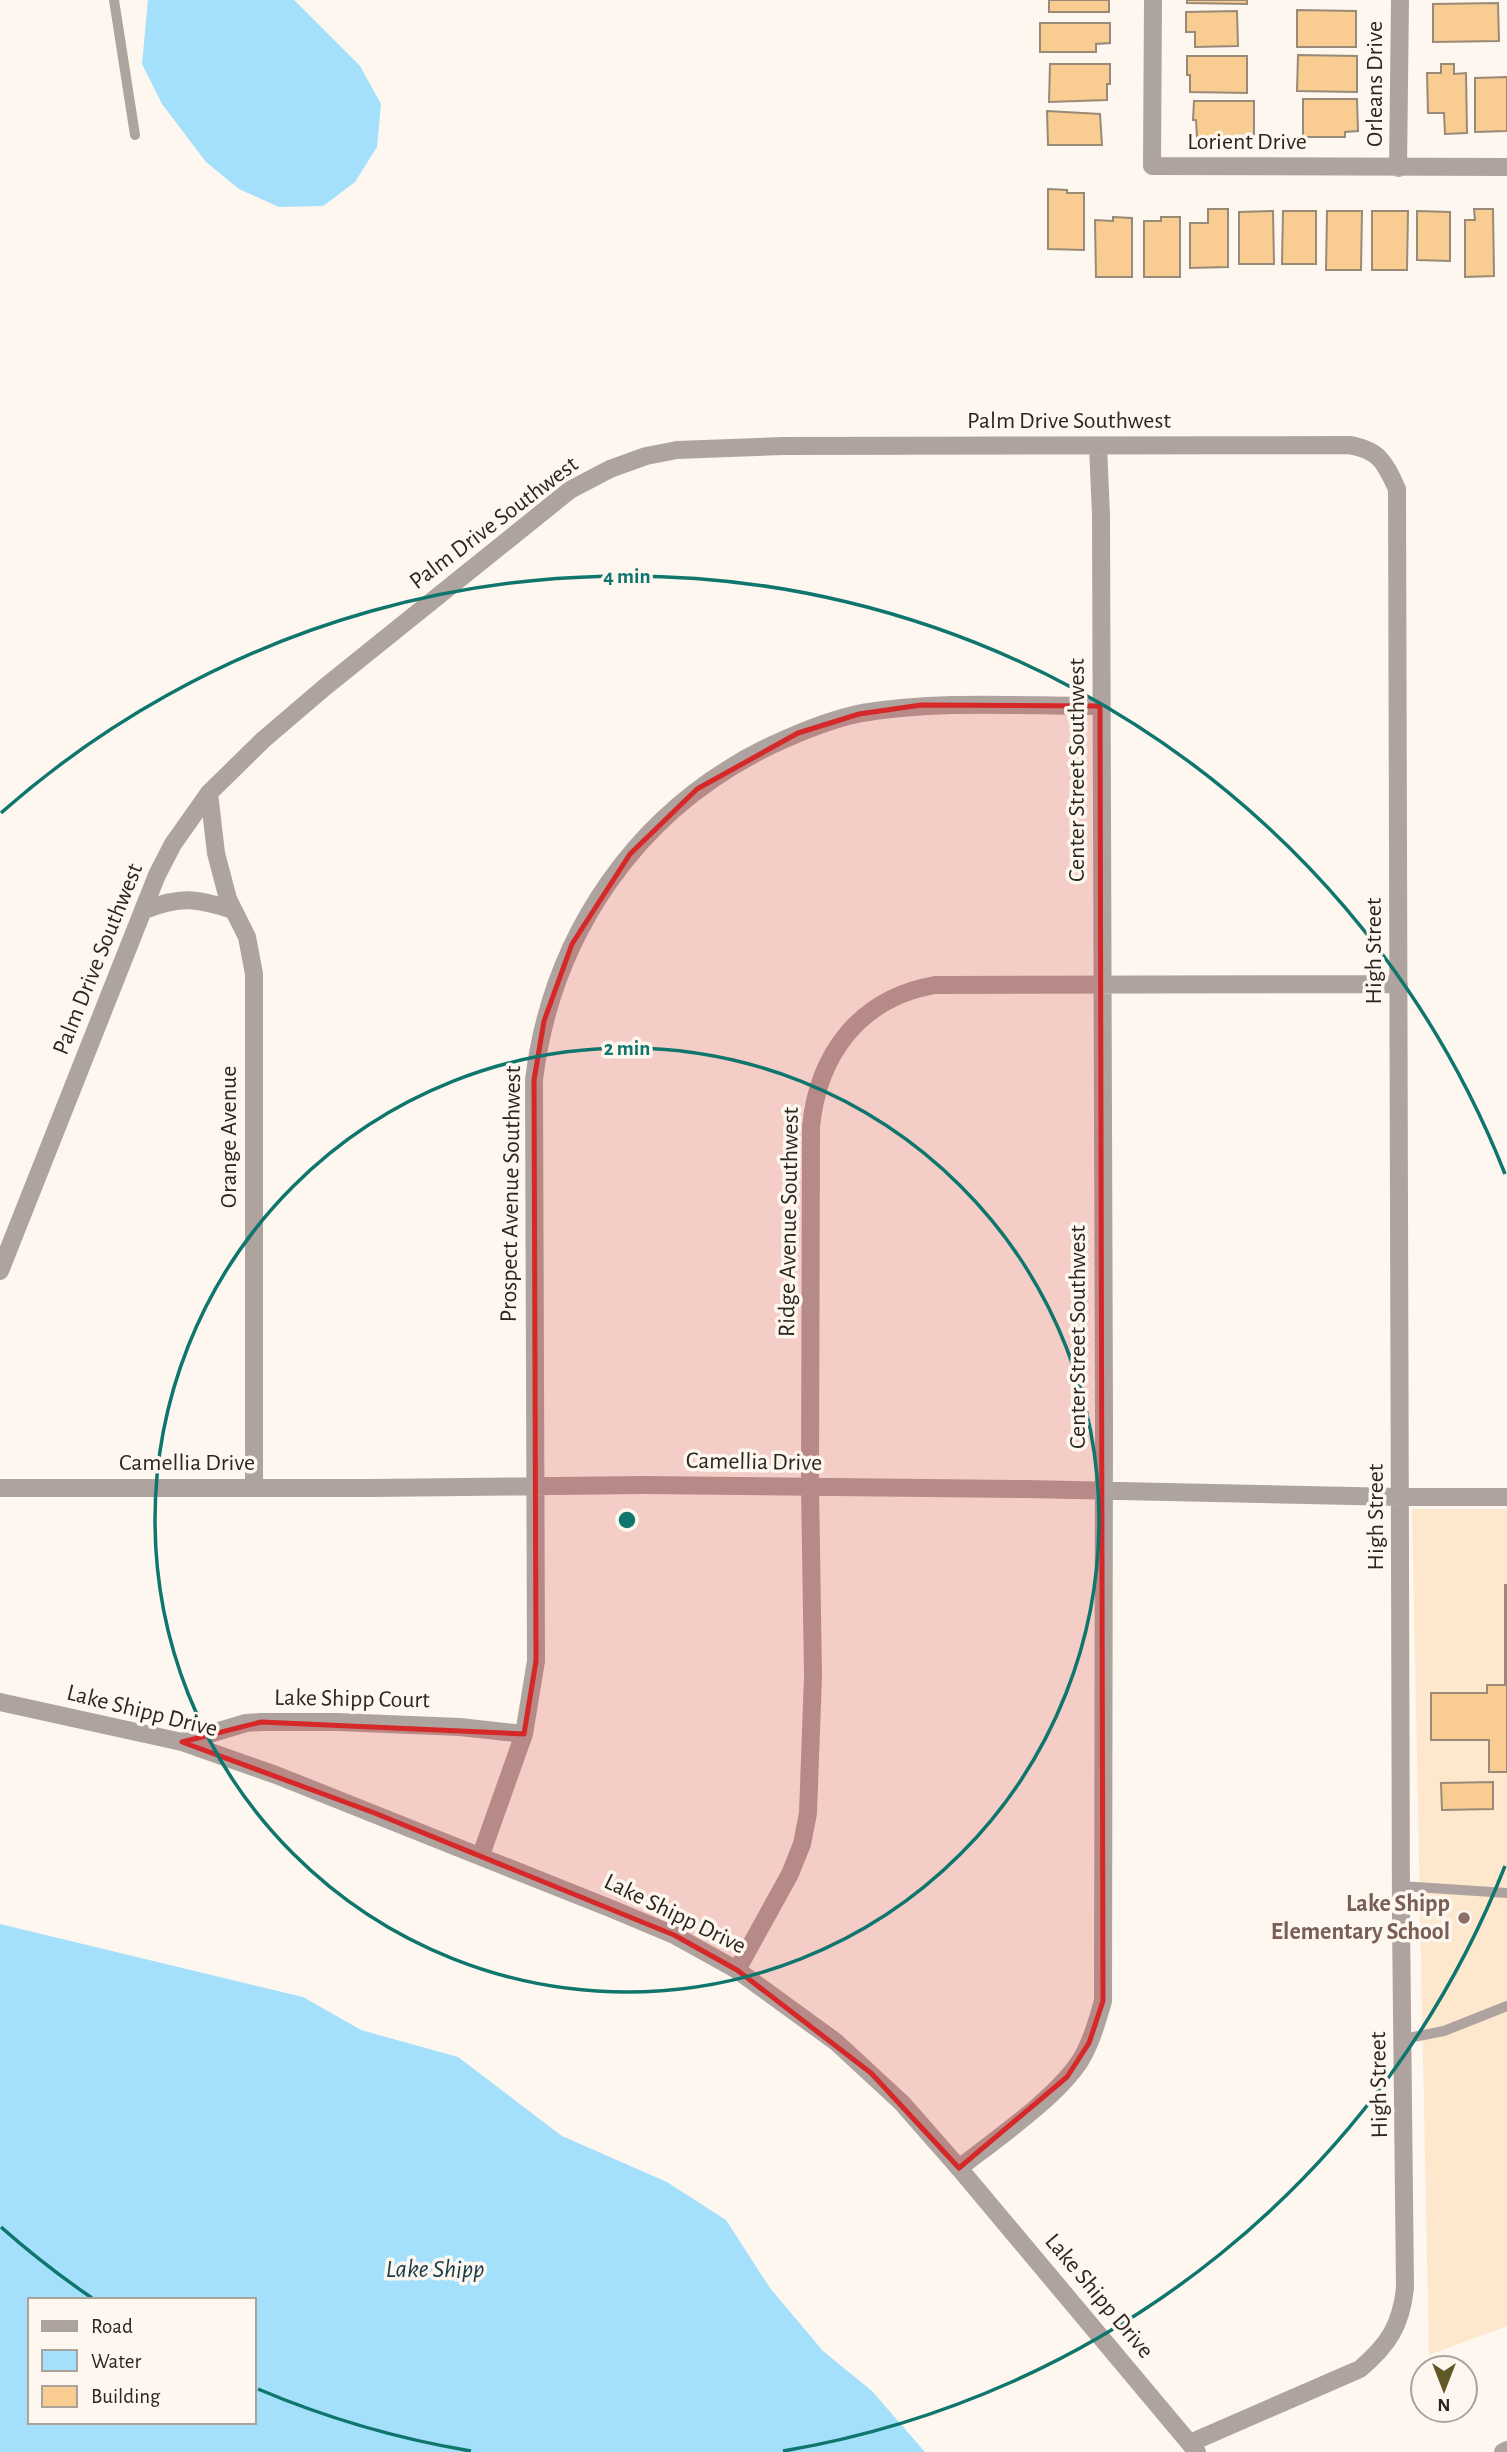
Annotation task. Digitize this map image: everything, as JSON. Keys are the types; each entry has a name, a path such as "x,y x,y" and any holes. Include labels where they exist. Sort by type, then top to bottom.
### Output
{"street":[{"name":"Lorient Drive","path":"1153,0 1152,166 1507,167"},
{"name":"Orleans Drive","path":"1398,168 1400,0"},
{"name":"Palm Drive Southwest","path":"0,1271 157,875 173,844 209,793 263,740 430,601 570,490 610,468 646,456 677,450 797,446 1349,445 1364,448 1380,457 1387,468"},
{"name":"Center Street Southwest","path":"959,2168 1009,2130 1067,2077 1080,2061 1089,2043 1102,2001 1101,515 1098,446"},
{"name":"High Street","path":"1194,2447 1360,2369 1380,2352 1392,2334 1399,2319 1405,2288 1401,1886 1397,489 1387,468"},
{"name":"Prospect Avenue Southwest","path":"481,1855 524,1734 536,1661 534,1080 537,1052 555,987 572,944 599,896 630,854 676,806 732,765 798,733 859,714 921,705 1100,706"},
{"name":"Orange Avenue","path":"209,793 216,852 228,899 247,937 254,974 254,1488"},
{"path":"144,910 170,901 189,900 209,902 233,910"},
{"name":"Ridge Avenue Southwest","path":"737,1970 790,1874 802,1844 808,1813 813,1676 810,1486 811,1127 820,1080 833,1051 845,1035 882,1003 920,988 951,984 1399,984"},
{"name":"Camellia Drive","path":"0,1488 810,1486 1507,1497"},
{"name":"Lake Shipp Drive","path":"0,1702 182,1742 300,1784 674,1935 737,1970 836,2042 902,2103 1194,2447"},
{"name":"Lake Shipp Court","path":"182,1742 246,1723 261,1722 460,1727 524,1734"}],"lane":[{"path":"114,0 135,135"},
{"path":"1401,1886 1507,1893"},
{"path":"1403,2039 1444,2031 1507,2006"}],"highlighted area":[{"path":"921,705 1100,706 1103,2001 1089,2043 1067,2077 959,2168 871,2073 737,1970 674,1935 372,1812 182,1742 261,1722 524,1734 536,1661 534,1080 544,1021 572,944 630,854 697,789 798,733 859,714"}],"shaded area":[{"name":"Lake Shipp Elementary School","path":"1412,1509 1507,1509 1507,2326 1429,2354"}],"water":[{"path":"148,0 294,0 360,66 381,104 377,147 355,182 323,206 279,207 239,189 206,162 162,104 142,64"},
{"name":"Lake Shipp","path":"0,1924 303,1997 361,2030 458,2057 562,2136 667,2182 726,2220 770,2288 823,2351 872,2391 925,2452 0,2452"}],"building":[{"path":"1049,0 1109,0 1109,12 1049,12"},
{"path":"1187,0 1247,0 1247,4 1187,3"},
{"path":"1498,3 1499,41 1433,42 1433,4"},
{"path":"1297,10 1356,11 1356,47 1297,47"},
{"path":"1237,11 1238,46 1195,47 1195,32 1186,32 1186,12"},
{"path":"1040,23 1110,23 1110,43 1096,44 1096,52 1040,52"},
{"path":"1298,55 1357,56 1357,92 1297,91"},
{"path":"1187,56 1247,56 1247,93 1190,92"},
{"path":"1050,64 1110,64 1107,100 1049,102"},
{"path":"1441,64 1454,64 1454,74 1466,73 1467,133 1445,134 1444,113 1428,113 1427,73 1441,73"},
{"path":"1507,77 1507,131 1475,132 1475,78"},
{"path":"1303,99 1357,99 1358,131 1345,132 1345,137 1303,137"},
{"path":"1194,101 1254,101 1254,138 1197,137 1196,120 1193,120"},
{"path":"1047,111 1100,114 1102,145 1048,145"},
{"path":"1048,189 1084,193 1084,250 1048,249"},
{"path":"1208,209 1228,209 1228,267 1190,268 1190,223 1208,223"},
{"path":"1474,209 1493,209 1494,276 1465,277 1465,220 1475,220"},
{"path":"1273,211 1274,264 1239,264 1239,212"},
{"path":"1283,211 1316,211 1316,264 1282,264"},
{"path":"1327,211 1362,211 1361,270 1326,270"},
{"path":"1372,211 1408,211 1407,270 1372,270"},
{"path":"1417,211 1450,212 1450,261 1417,260"},
{"path":"1113,217 1132,218 1132,277 1096,277 1095,220 1113,221"},
{"path":"1161,217 1180,217 1180,277 1144,277 1144,221 1161,221"},
{"path":"1505,1585 1507,1772 1489,1772 1489,1740 1431,1740 1431,1693 1487,1693 1487,1685 1505,1685"},
{"path":"1493,1782 1493,1809 1442,1810 1441,1783"}],"place":[{"name":"Lake Shipp Elementary School","path":"1464,1918"}]}
